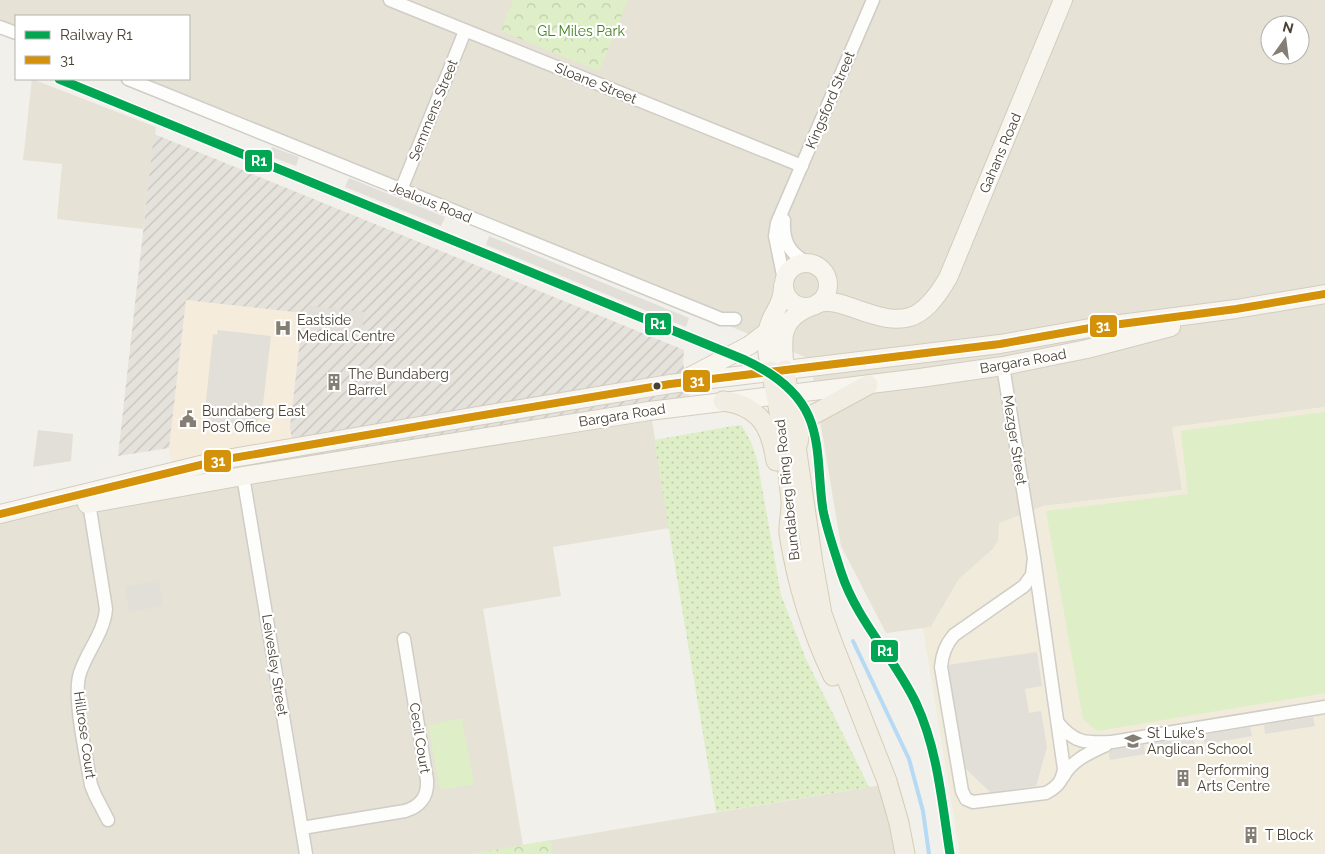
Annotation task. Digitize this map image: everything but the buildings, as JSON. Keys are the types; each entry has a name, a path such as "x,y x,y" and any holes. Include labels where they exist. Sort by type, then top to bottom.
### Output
{"main road":[{"name":"Gahans Road","path":"783,283 786,296 794,304 804,307 836,302 893,319 902,319 916,315 931,302 948,278 1063,0"},
{"path":"778,370 767,350 767,332 781,301 783,283 789,269 800,263 806,262 818,266 832,283 878,308 906,312 923,308 931,302"},
{"path":"778,370 785,328 793,316 814,305 825,296 828,286 827,276"},
{"name":"Bargara Road","path":"88,498 240,456 670,384 1000,344 1090,328 1236,309 1325,294"},
{"name":"Bargara Road","path":"3,513 88,498 243,476 649,411 868,385 1003,366 1087,349 1236,309"},
{"path":"670,384 688,377 750,345 767,332"},
{"path":"1000,344 1003,366"},
{"name":"Bundaberg Ring Road","path":"778,370 797,447 822,614 894,802 905,854"},
{"path":"797,447 800,430 806,420 868,385"},
{"name":"Bundaberg Ring Road","path":"783,394 792,502 789,531 798,581 817,643 844,700 872,741"},
{"path":"723,401 736,402 749,408 762,420 774,447 782,512 789,531"},
{"path":"240,456 243,476"}],"street":[{"name":"Sloane Street","path":"390,0 802,166"},
{"name":"Kingsford Street","path":"783,283 783,272 777,250 775,230 868,1"},
{"path":"0,27 15,33"},
{"name":"Semmens Street","path":"401,190 465,31"},
{"name":"Jealous Road","path":"130,80 721,319 735,319"},
{"name":"Kingsford Street","path":"788,200 784,221 785,240 790,251 806,262"},
{"name":"Mezger Street","path":"1003,366 1064,762 1062,778"},
{"name":"Leivesley Street","path":"243,476 306,854"},
{"name":"Hillrose Court","path":"88,498 106,609 103,626 80,674 77,691 91,785 108,820"},
{"path":"1034,558 1032,575 1024,586 954,635 949,640 943,653 941,666 962,791 966,799 978,803 1046,793 1057,786 1072,764 1092,751 1112,742"},
{"name":"Cecil Court","path":"302,828 405,810 418,805 423,800 427,780 404,639"},
{"path":"1058,723 1075,739 1084,742 1112,742 1325,707"}],"shaded area":[{"path":"0,0 1325,0 1325,407 1173,427 1182,490 1043,506 998,541 993,549 959,579 931,627 886,633 841,546 810,359 129,80 190,80 190,15 15,15 15,33 0,27"},
{"path":"32,80 156,127 143,229 57,219 62,164 23,160"},
{"path":"154,134 684,350 683,362 689,396 358,451 295,458 290,427 303,313 186,300 169,448 118,456"},
{"path":"272,147 299,157 296,166 269,156"},
{"path":"349,178 445,217 441,226 345,187"},
{"path":"489,236 689,318 686,327 486,245"},
{"path":"186,300 303,313 290,427 295,458 173,478 169,448"},
{"path":"309,306 364,312 361,343 321,339 321,329 307,328"},
{"path":"218,330 271,336 262,413 256,423 203,429 213,334 217,335"},
{"path":"649,403 670,528 553,547 561,596 483,609 523,845 887,784 903,854 0,854 0,516 173,478"},
{"name":"St Luke's Anglican School","path":"1325,407 1325,854 960,854 923,628 931,627 959,579 993,549 998,541 999,523 1043,506 1182,490 1172,427"},
{"path":"38,430 73,434 71,461 33,467"},
{"path":"159,580 163,606 129,612 125,586"},
{"path":"1037,652 1042,686 1025,689 1029,713 1041,711 1047,747 1036,786 991,793 964,767 947,665"},
{"path":"1313,717 1315,726 1265,734 1264,725"},
{"path":"1250,727 1252,736 1205,744 1203,735"},
{"path":"1193,737 1195,746 1155,752 1154,743"},
{"path":"1144,745 1145,754 1110,760 1108,750"}],"green space":[{"name":"GL Miles Park","path":"513,0 628,0 599,71 501,31"},
{"path":"1325,412 1325,693 1097,731 1083,719 1046,511 1188,494 1181,431"},
{"path":"742,426 751,442 757,459 781,595 806,659 869,787 716,812 654,440"},
{"path":"462,718 474,784 440,790 428,725"},
{"path":"551,840 553,854 470,854"}],"waterway":[{"path":"853,641 909,759 923,811 929,854"}],"rail line":[{"name":"R1","path":"61,80 745,360 782,382 798,398 813,428 816,439 821,499 825,518 848,590 856,607 907,686 923,721 938,777 950,854"}],"transit line":[{"name":"31","path":"0,514 221,460 670,384 1000,344 1090,328 1236,309 1325,294"}],"place":[{"name":"Eastside Medical Centre","path":"283,328"},
{"name":"The Bundaberg Barrel","path":"334,382"},
{"name":"Bundaberg East Post Office","path":"188,419"},
{"name":"St Luke's Anglican School","path":"1133,741"},
{"name":"Performing Arts Centre","path":"1183,778"},
{"name":"T Block","path":"1251,835"}]}
